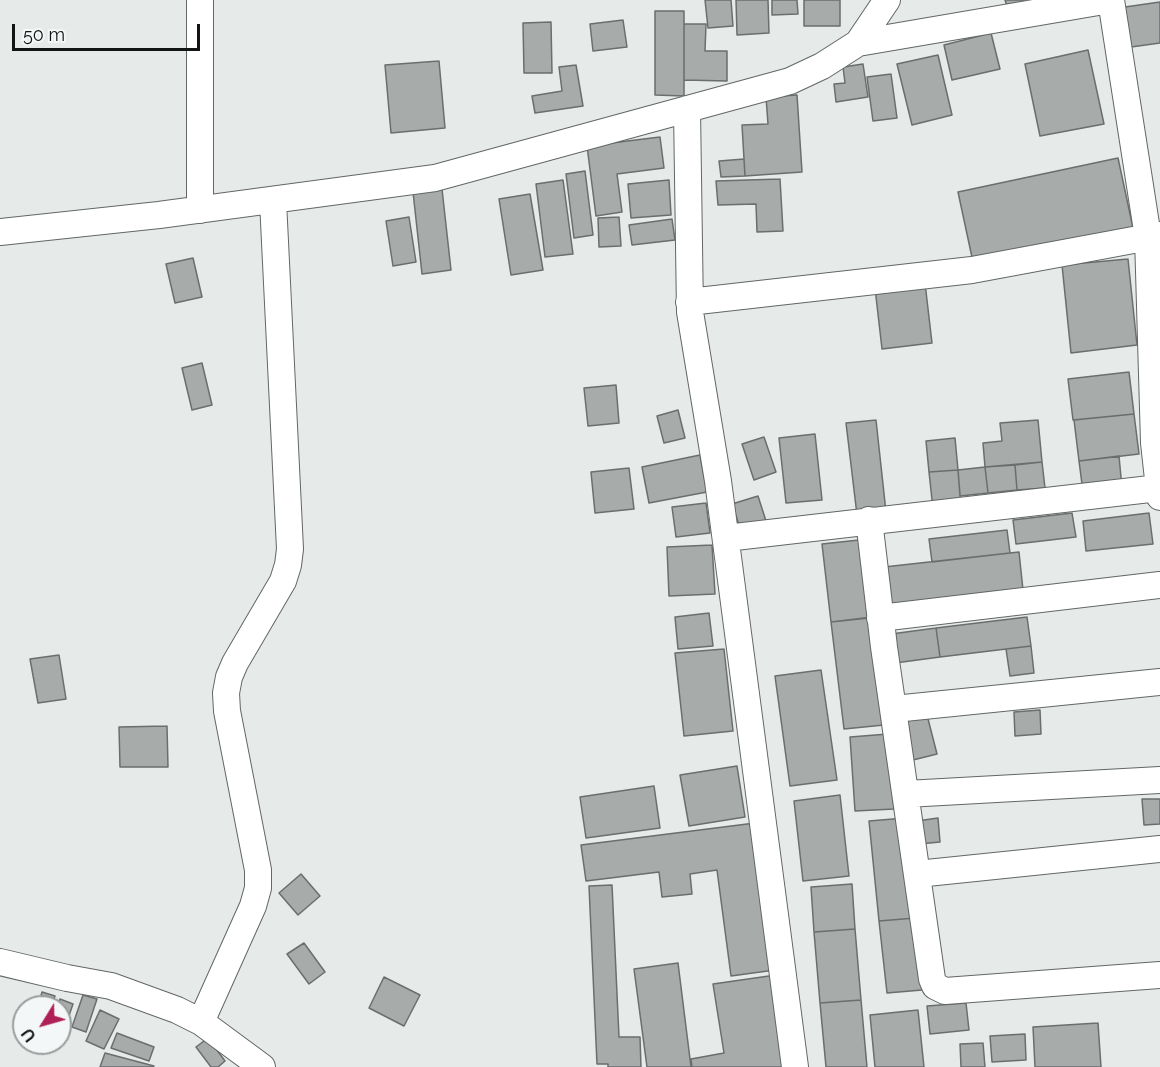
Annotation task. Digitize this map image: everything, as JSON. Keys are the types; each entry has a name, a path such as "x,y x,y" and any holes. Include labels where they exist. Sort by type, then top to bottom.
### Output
{"street":[{"path":"200,0 200,210"},
{"path":"858,43 887,0"},
{"path":"0,232 273,201 435,178 790,81 822,66 858,43 1111,0 1154,236 1154,443 1160,493 869,520 726,538"},
{"path":"687,109 689,302 726,538 795,1067"},
{"path":"201,1022 254,906 258,888 258,870 227,711 226,693 229,677 283,581 290,549 273,201"},
{"path":"689,302 972,270 1154,236"},
{"path":"869,520 880,618 932,979 939,989 945,991 1160,975"},
{"path":"880,618 1160,585"},
{"path":"894,709 1160,682"},
{"path":"906,794 1160,780"},
{"path":"917,874 1160,849"},
{"path":"0,962 111,986 177,1010 201,1022 262,1067"}],"building":[{"path":"705,0 731,0 733,26 708,28"},
{"path":"736,0 768,0 769,33 737,35"},
{"path":"772,0 797,0 798,14 772,15"},
{"path":"804,0 840,0 840,26 804,26"},
{"path":"1005,0 1024,0 1026,8 1009,12"},
{"path":"1160,2 1160,43 1131,47 1125,7"},
{"path":"655,11 684,11 684,96 655,95"},
{"path":"623,20 627,47 593,51 590,24"},
{"path":"551,22 552,73 524,73 523,23"},
{"path":"684,24 706,24 705,51 727,51 727,81 684,80"},
{"path":"991,33 1000,69 952,80 944,45"},
{"path":"1088,50 1104,124 1040,136 1025,64"},
{"path":"938,55 952,115 912,125 897,64"},
{"path":"439,61 445,128 391,133 385,65"},
{"path":"863,64 868,97 836,102 834,84 845,83 843,67"},
{"path":"576,65 583,106 535,113 532,96 562,91 559,67"},
{"path":"891,74 897,118 873,121 867,77"},
{"path":"797,95 802,172 745,176 742,125 768,124 766,97"},
{"path":"660,137 664,168 617,174 622,212 596,216 587,146"},
{"path":"1118,158 1133,228 973,262 958,192"},
{"path":"744,159 745,176 721,177 719,161"},
{"path":"585,171 593,235 574,238 566,174"},
{"path":"780,179 783,231 757,232 756,204 718,205 716,181"},
{"path":"563,180 573,254 545,257 536,184"},
{"path":"669,180 671,215 631,218 628,184"},
{"path":"442,189 451,270 422,274 413,192"},
{"path":"530,194 543,270 511,275 499,199"},
{"path":"409,217 416,262 393,266 386,221"},
{"path":"619,217 621,246 599,247 598,218"},
{"path":"672,219 675,240 632,245 629,225"},
{"path":"193,258 202,297 175,303 166,264"},
{"path":"1128,259 1137,345 1071,353 1062,265"},
{"path":"925,283 932,343 882,349 875,288"},
{"path":"202,363 212,405 192,410 182,368"},
{"path":"1129,372 1134,414 1073,420 1068,379"},
{"path":"616,385 619,423 588,426 584,388"},
{"path":"678,410 685,438 664,443 657,416"},
{"path":"1134,414 1139,454 1079,461 1074,420"},
{"path":"876,420 886,512 857,515 846,423"},
{"path":"1038,420 1042,462 985,467 983,443 1002,441 1000,423"},
{"path":"815,434 822,500 786,503 779,438"},
{"path":"764,437 776,472 754,480 742,444"},
{"path":"955,438 958,470 929,472 926,441"},
{"path":"700,455 707,492 649,503 642,467"},
{"path":"1119,456 1122,488 1083,492 1079,461"},
{"path":"1042,462 1045,488 1017,490 1015,465"},
{"path":"1015,465 1017,490 988,493 985,467"},
{"path":"985,467 988,493 960,496 958,470"},
{"path":"629,468 634,509 595,513 591,472"},
{"path":"958,470 961,507 933,509 929,472"},
{"path":"758,496 766,521 740,528 732,504"},
{"path":"706,503 710,533 676,537 672,507"},
{"path":"1072,513 1076,537 1016,544 1013,520"},
{"path":"1149,513 1153,544 1086,551 1083,521"},
{"path":"1007,530 1010,553 932,562 929,539"},
{"path":"859,540 869,618 831,622 822,544"},
{"path":"712,545 715,594 669,596 667,547"},
{"path":"1019,552 1023,590 889,606 884,567"},
{"path":"709,613 713,646 678,649 675,617"},
{"path":"872,617 884,725 844,729 831,622"},
{"path":"1027,617 1031,646 940,657 936,628"},
{"path":"936,628 940,657 895,663 891,634"},
{"path":"1031,646 1034,673 1010,676 1006,649"},
{"path":"724,649 733,731 684,736 675,653"},
{"path":"59,655 66,699 38,703 30,659"},
{"path":"821,670 837,780 790,786 775,676"},
{"path":"1040,710 1041,734 1015,736 1014,712"},
{"path":"926,711 937,754 909,761 898,718"},
{"path":"167,726 168,767 120,767 119,727"},
{"path":"888,734 894,809 855,811 850,737"},
{"path":"737,766 745,817 689,826 680,775"},
{"path":"654,786 660,828 586,838 580,797"},
{"path":"840,795 849,876 803,881 794,801"},
{"path":"1142,799 1160,799 1160,824 1144,825"},
{"path":"905,818 915,918 879,921 869,821"},
{"path":"938,818 940,842 919,844 917,821"},
{"path":"755,823 775,970 731,976 717,870 690,874 692,894 662,897 659,872 586,881 581,845"},
{"path":"301,874 320,896 298,915 279,893"},
{"path":"852,884 855,929 814,932 811,887"},
{"path":"612,885 619,1037 640,1037 641,1067 608,1067 608,1064 597,1064 589,886"},
{"path":"915,918 922,990 887,993 879,921"},
{"path":"855,929 861,1000 820,1003 814,932"},
{"path":"304,943 325,972 309,984 287,954"},
{"path":"678,963 691,1067 647,1067 634,969"},
{"path":"776,975 790,1067 692,1067 691,1059 724,1053 713,984"},
{"path":"384,977 420,995 404,1026 369,1008"},
{"path":"83,995 97,999 86,1032 72,1027"},
{"path":"861,1000 867,1067 826,1067 820,1003"},
{"path":"966,1003 969,1030 930,1034 927,1006"},
{"path":"100,1010 119,1019 104,1049 86,1041"},
{"path":"918,1010 924,1067 875,1067 870,1015"},
{"path":"1098,1023 1101,1067 1035,1067 1033,1027"},
{"path":"117,1033 154,1047 149,1061 111,1048"},
{"path":"1025,1034 1026,1060 992,1062 990,1036"},
{"path":"208,1038 225,1061 218,1067 211,1067 196,1047"},
{"path":"983,1043 985,1067 961,1067 960,1044"},
{"path":"105,1053 154,1066 100,1067"}]}
